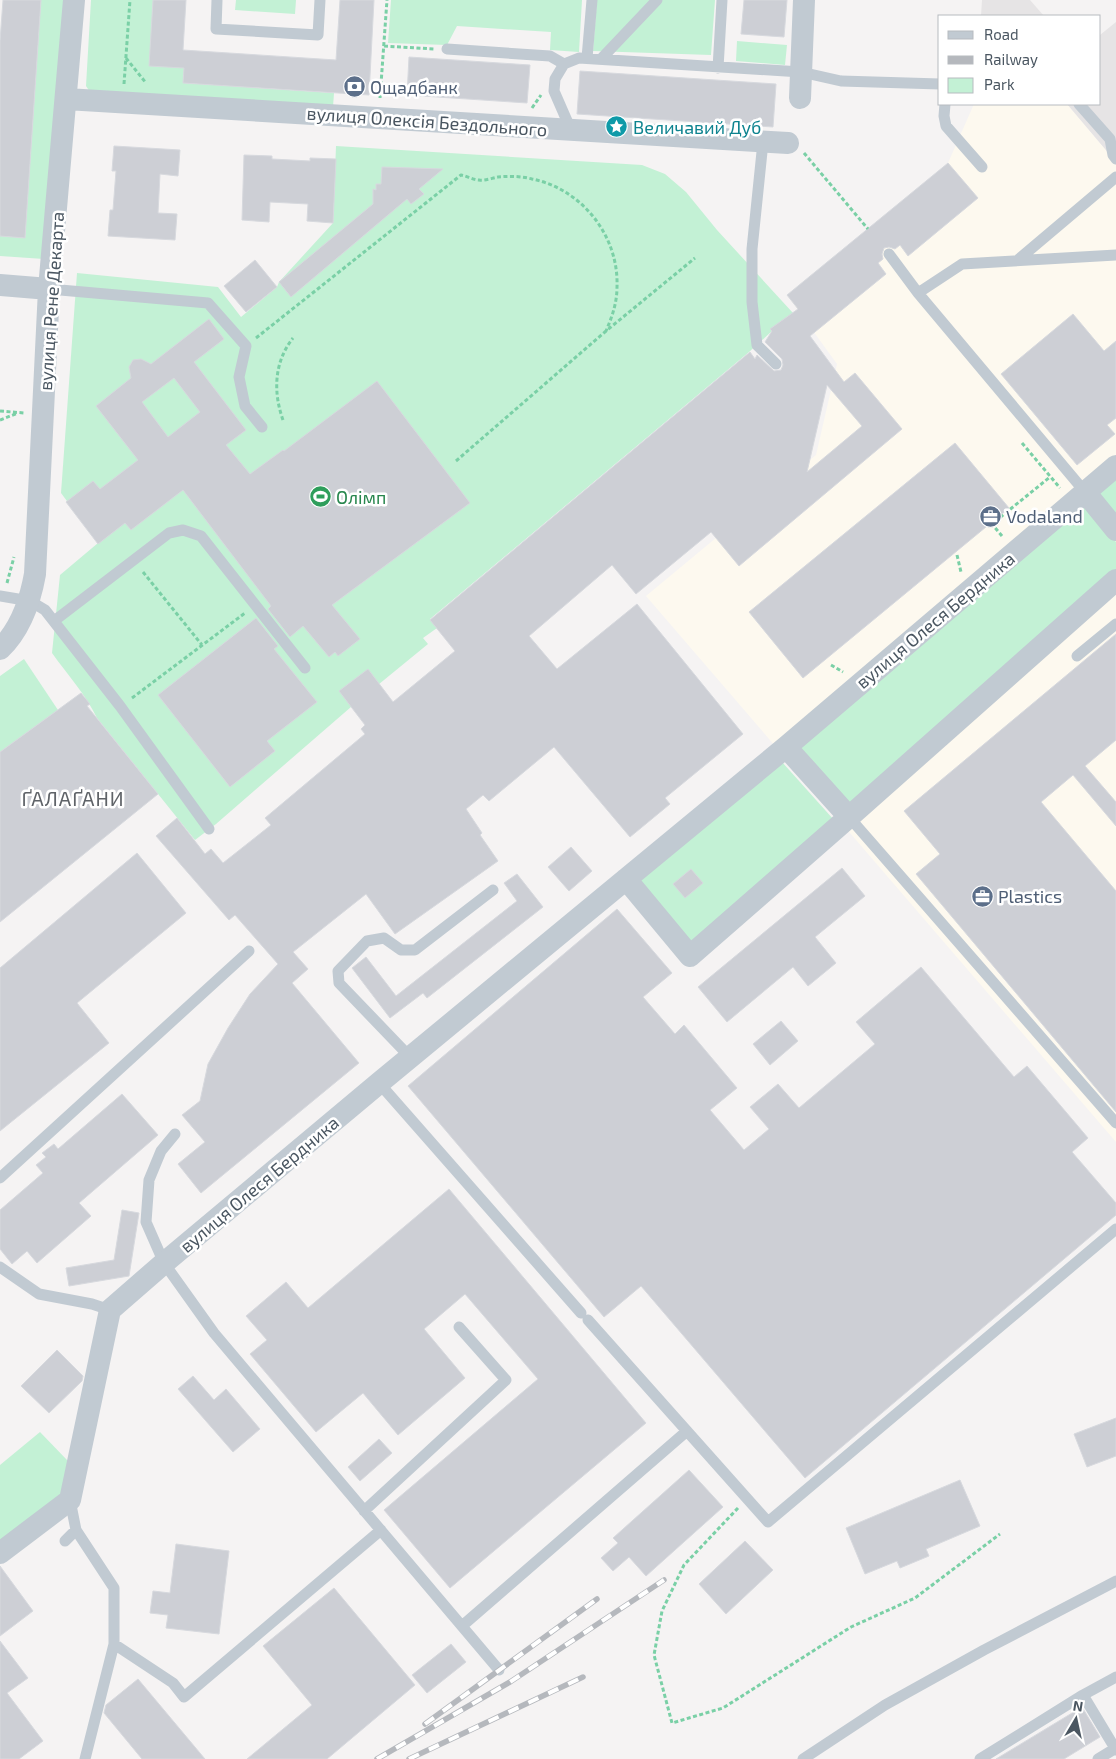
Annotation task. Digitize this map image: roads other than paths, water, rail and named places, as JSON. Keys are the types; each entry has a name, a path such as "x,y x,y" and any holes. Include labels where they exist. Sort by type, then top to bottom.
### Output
{"street":[{"name":"вулиця Рене Декарта","path":"0,649 16,630 30,601 35,574 49,289 74,0"},
{"path":"800,98 804,0"},
{"name":"вулиця Олексія Бездольного","path":"66,99 763,142 796,147"},
{"path":"0,285 49,289"},
{"name":"вулиця Олеся Бердника","path":"110,1310 410,1057 786,747 1075,493 1116,466"},
{"path":"1075,493 1116,530"},
{"path":"626,879 690,956 1116,580"},
{"path":"786,747 849,817"},
{"path":"0,1553 70,1500 110,1310"}],"lane":[{"path":"218,0 216,29 318,35 320,0"},
{"path":"587,58 592,0"},
{"path":"601,59 656,0"},
{"path":"718,68 722,0"},
{"path":"447,49 550,56 564,64"},
{"path":"571,130 554,91 555,79 564,64 579,58 801,72 840,81 938,84"},
{"path":"945,105 946,126 982,167"},
{"path":"1080,105 1110,139 1113,155 1116,159"},
{"path":"763,142 752,249 752,302 757,345 776,364"},
{"path":"1019,260 1116,177"},
{"path":"889,254 918,294 1075,493"},
{"path":"918,294 962,264 1116,255"},
{"path":"49,289 208,303 246,346 239,377 245,406 262,427"},
{"path":"54,621 169,533 183,530 200,536 305,668"},
{"path":"0,596 30,601 45,610 120,706 209,829"},
{"path":"1077,656 1116,624"},
{"path":"849,817 1116,1123"},
{"path":"410,1057 339,983 338,971 367,941 384,938 401,950 415,950 493,890"},
{"path":"0,1178 248,951"},
{"path":"379,1083 768,1522 1116,1229"},
{"path":"175,1134 161,1151 149,1180 146,1222 164,1263 214,1333 499,1670"},
{"path":"0,1267 39,1294 92,1304 110,1310"},
{"path":"364,1511 506,1380 459,1327"},
{"path":"462,1626 687,1430"},
{"path":"70,1500 76,1530 114,1588 114,1644 85,1759"},
{"path":"64,1541 76,1530"},
{"path":"114,1644 173,1683 184,1697 381,1530"},
{"path":"803,1759 885,1705 984,1650 1116,1581"},
{"path":"980,1759 1083,1695 1116,1677"},
{"path":"1083,1695 1116,1749 1098,1759"}],"railway":[{"path":"377,1759 510,1682 664,1580"},
{"path":"425,1724 597,1599"},
{"path":"409,1759 583,1677"}],"place":[{"name":"Ощадбанк","path":"354,87"},
{"name":"Величавий Дуб","path":"617,127"},
{"name":"Олімп","path":"320,497"},
{"name":"Vodaland","path":"990,516"},
{"name":"Plastics","path":"982,896"}],"district":[{"name":"ҐАЛАҐАНИ","path":"73,798"}]}
